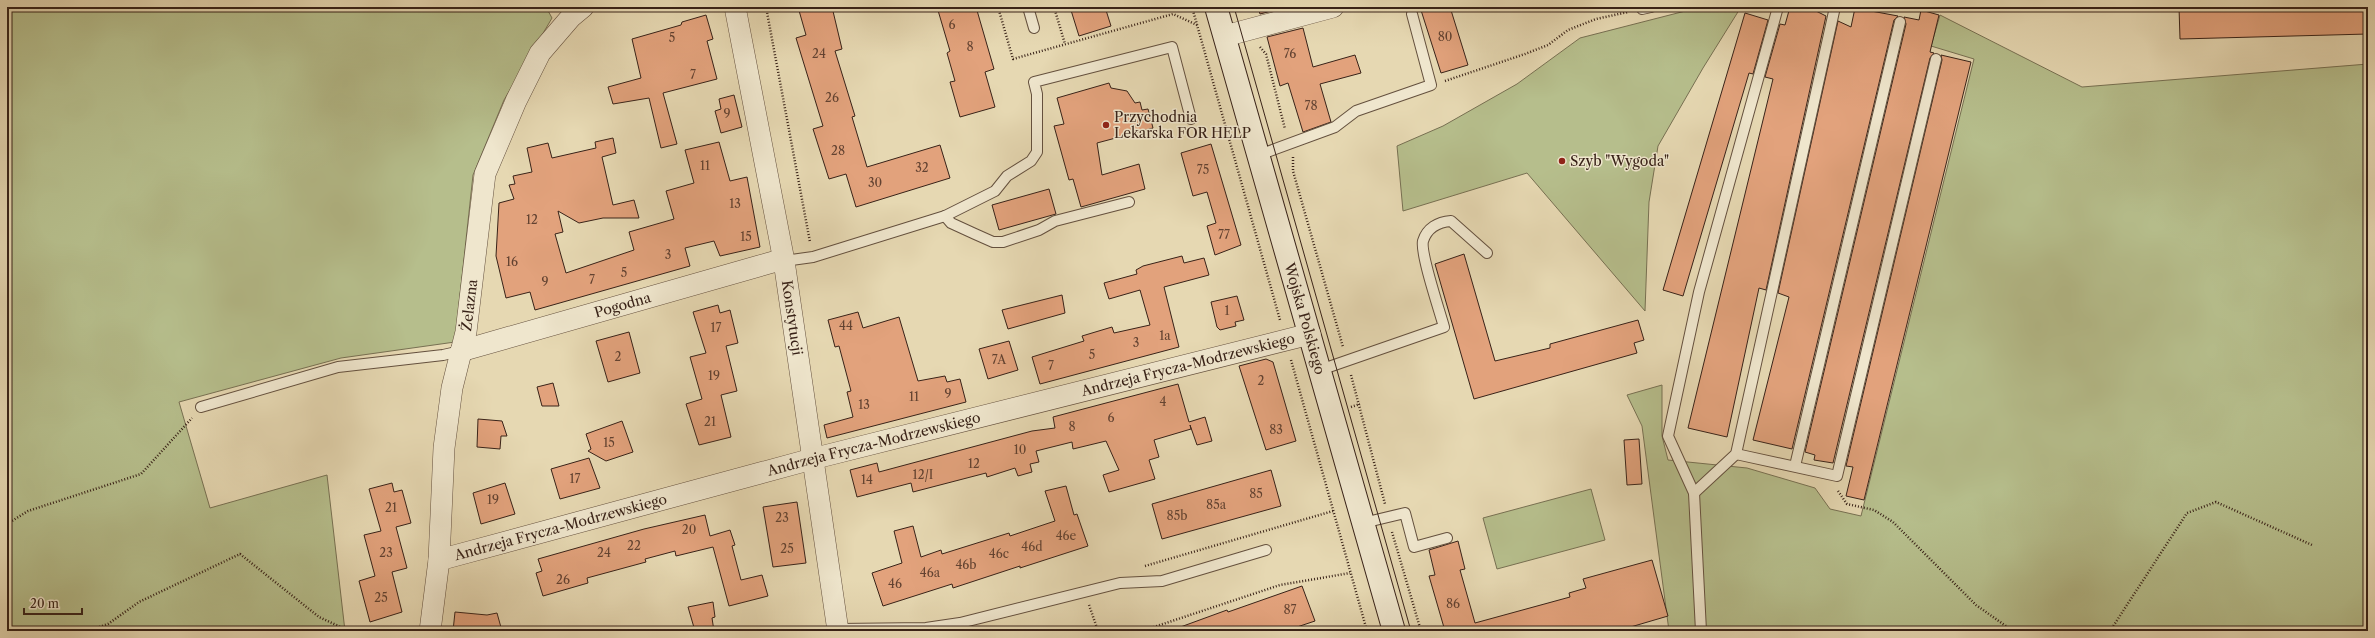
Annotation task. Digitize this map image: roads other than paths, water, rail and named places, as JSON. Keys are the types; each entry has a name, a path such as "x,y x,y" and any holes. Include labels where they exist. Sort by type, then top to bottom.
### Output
{"main road":[{"name":"Wojska Polskiego","path":"1216,7 1394,631"}],"street":[{"name":"Żelazna","path":"430,631 439,560 444,448 452,388 466,332 485,174 516,101 540,53 571,17 583,7"},
{"name":"Konstytucji","path":"735,7 784,261 838,630"},
{"path":"1225,36 1333,7"},
{"name":"Pogodna","path":"461,351 773,262 784,261"},
{"name":"Andrzeja Frycza-Modrzewskiego","path":"439,560 812,459 1310,334"}],"lane":[{"path":"1028,7 1034,28"},
{"path":"1701,631 1694,493 1668,436 1699,292 1778,7"},
{"path":"1694,493 1736,454 1835,7"},
{"path":"1259,155 1335,127 1356,111 1431,86 1412,14"},
{"path":"1795,466 1900,22"},
{"path":"784,261 813,257 945,216 996,191 1007,176 1031,162 1037,152 1037,94 1034,82 1172,47 1192,119"},
{"path":"1736,454 1837,476 1936,59"},
{"path":"945,216 951,223 981,237 993,242 1003,242 1039,230 1055,221 1129,202"},
{"path":"1320,370 1444,327 1426,260 1423,242 1432,228 1440,222 1451,221 1487,253"},
{"path":"201,407 338,367 443,355 461,351"},
{"path":"1363,523 1405,514 1414,547 1447,538"},
{"path":"838,630 926,628 960,623 1120,583 1162,581 1266,550"}],"tram line":[{"path":"1234,7 1411,631"}],"place":[{"name":"Przychodnia Lekarska FOR HELP","path":"1106,125"},
{"name":"Szyb \"Wygoda\"","path":"1562,161"}]}
